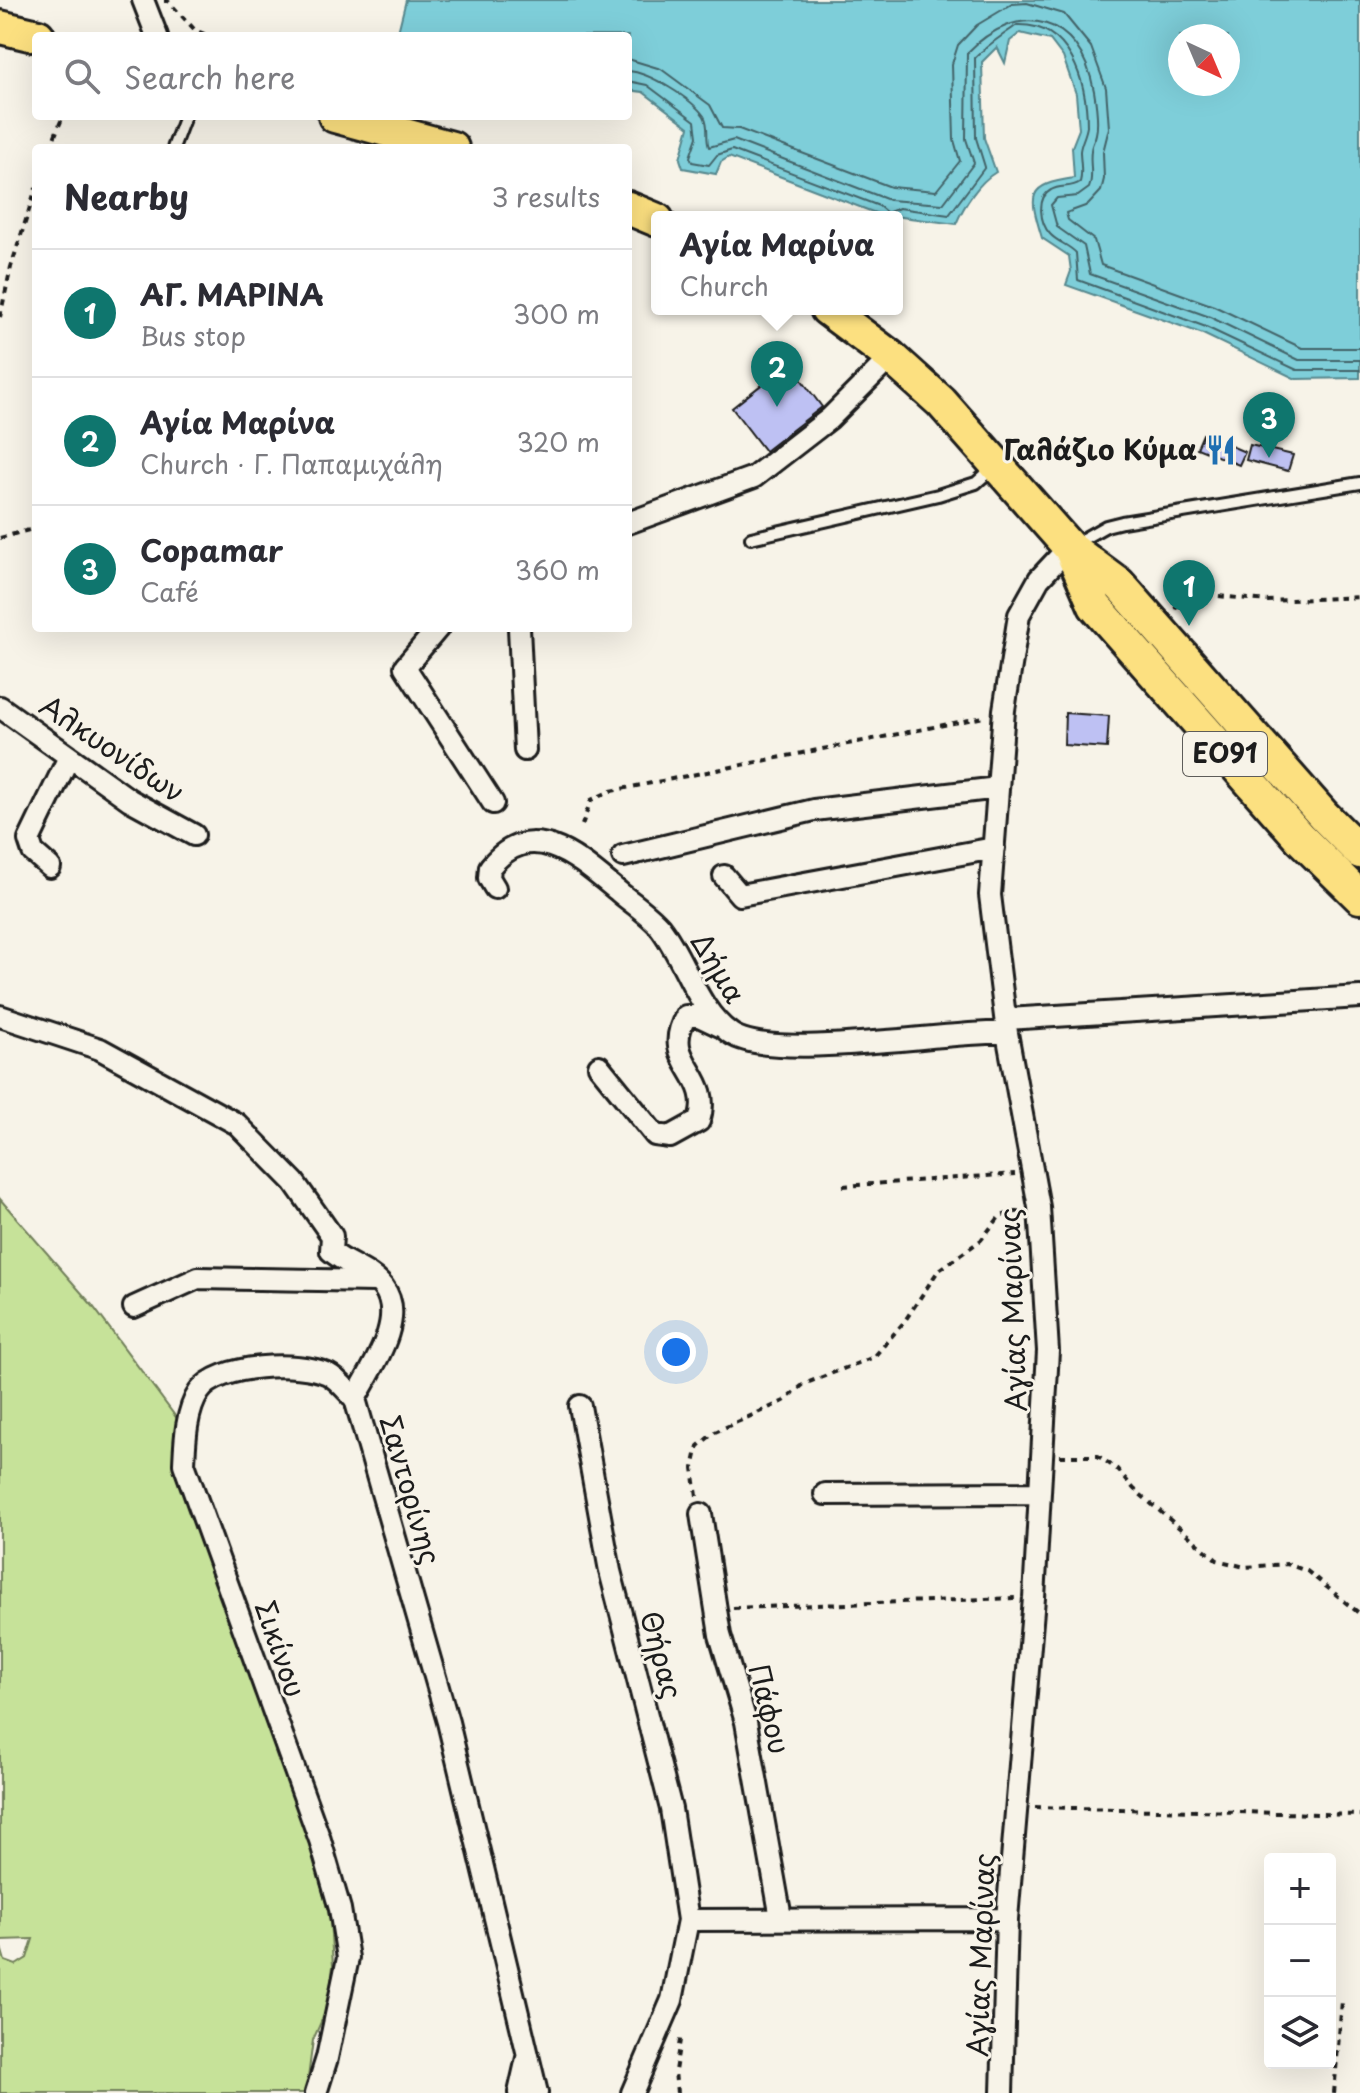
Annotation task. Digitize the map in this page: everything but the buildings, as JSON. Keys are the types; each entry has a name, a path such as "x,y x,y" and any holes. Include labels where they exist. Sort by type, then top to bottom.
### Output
{"main road":[{"path":"0,27 32,35"},
{"path":"350,120 437,144"},
{"path":"632,210 651,218"},
{"name":"ΕΟ91","path":"835,315 891,357 941,402 1069,547 1119,584 1324,816 1360,852"},
{"name":"ΕΟ91","path":"1069,547 1095,606 1279,815 1360,897"}],"street":[{"path":"145,2 156,32"},
{"path":"632,522 754,477 829,419 891,357"},
{"name":"Αγίας Μαρίνας","path":"1002,2093 1007,1919 1034,1598 1048,1351 1039,1207 1007,1026 990,895 1004,710 1019,615 1039,579 1069,547"},
{"path":"435,632 405,667 493,803"},
{"path":"519,632 525,750"},
{"name":"Αλκυονίδων","path":"0,707 130,800 194,835"},
{"path":"50,867 33,852 29,840 69,757"},
{"path":"623,856 814,810 998,788"},
{"name":"Δήμα","path":"495,888 489,878 490,867 510,849 550,845 579,859 659,925 720,1026 734,1036 758,1045 1360,997"},
{"path":"724,876 740,895 994,848"},
{"path":"0,1016 100,1049 237,1124 294,1182 332,1236 331,1251 375,1281"},
{"path":"599,1066 655,1135 670,1137 699,1121 705,1103 677,1048 679,1028 686,1016 699,1016 720,1026"},
{"path":"134,1307 198,1278 375,1281"},
{"name":"Σαντορίνης","path":"375,1281 389,1300 386,1341 355,1399 448,1722 537,2093"},
{"name":"Σικίνου","path":"316,2093 327,2058 348,1958 340,1909 320,1840 184,1464 185,1437 200,1390 219,1378 244,1369 305,1367 330,1374 355,1399"},
{"name":"Θήρας","path":"580,1406 610,1571 671,1809 688,1920"},
{"path":"825,1494 1040,1493"},
{"name":"Πάφου","path":"701,1514 720,1635 746,1722 781,1918"},
{"path":"632,2093 672,2000 688,1920 1007,1919"},
{"path":"519,2093 529,2050"}],"lane":[{"path":"174,144 184,120"},
{"path":"751,538 938,495 976,483 997,463"},
{"path":"1069,547 1106,526 1122,522 1360,483"}],"path":[{"path":"145,2 168,1 200,32"},
{"path":"52,144 61,120"},
{"path":"0,317 11,267 32,201"},
{"path":"0,538 32,529"},
{"path":"1155,625 1193,597 1268,601 1360,597"},
{"path":"582,825 591,800 611,791 1004,710"},
{"path":"843,1186 1034,1173"},
{"path":"701,1514 693,1468 698,1446 715,1432 784,1401 804,1384 874,1357 897,1332 938,1271 981,1240 1000,1216 1039,1207"},
{"path":"1044,1455 1098,1456 1117,1469 1134,1489 1217,1560 1245,1567 1287,1564 1307,1571 1360,1614"},
{"path":"718,1611 748,1606 1034,1598"},
{"path":"1016,1806 1360,1815"},
{"path":"1334,2093 1342,2001"}],"green space":[{"path":"0,1199 92,1305 178,1420 193,1516 307,1832 330,1919 333,1966 328,2006 313,2040 306,2093 0,2093 0,1944 5,1961 16,1965 27,1958 33,1939 0,1940"}],"water":[{"path":"406,0 1360,0 1360,378 1296,379 1203,334 1066,285 1071,271 1069,256 1042,238 1034,202 1035,194 1047,184 1074,178 1072,147 1079,129 1076,94 1063,57 1050,40 1020,33 1010,41 1005,63 997,47 982,62 984,138 996,172 973,195 956,224 903,217 903,211 870,211 729,157 721,162 716,174 683,168 680,159 689,127 643,92 632,91 632,32 398,32"}],"place":[{"name":"Αγία Μαρίνα","path":"777,407"},
{"name":"Γαλάζιο Κύμα","path":"1221,450"},
{"name":"Copamar","path":"1269,458"},
{"name":"ΑΓ. ΜΑΡΙΝΑ","path":"1189,626"}]}
